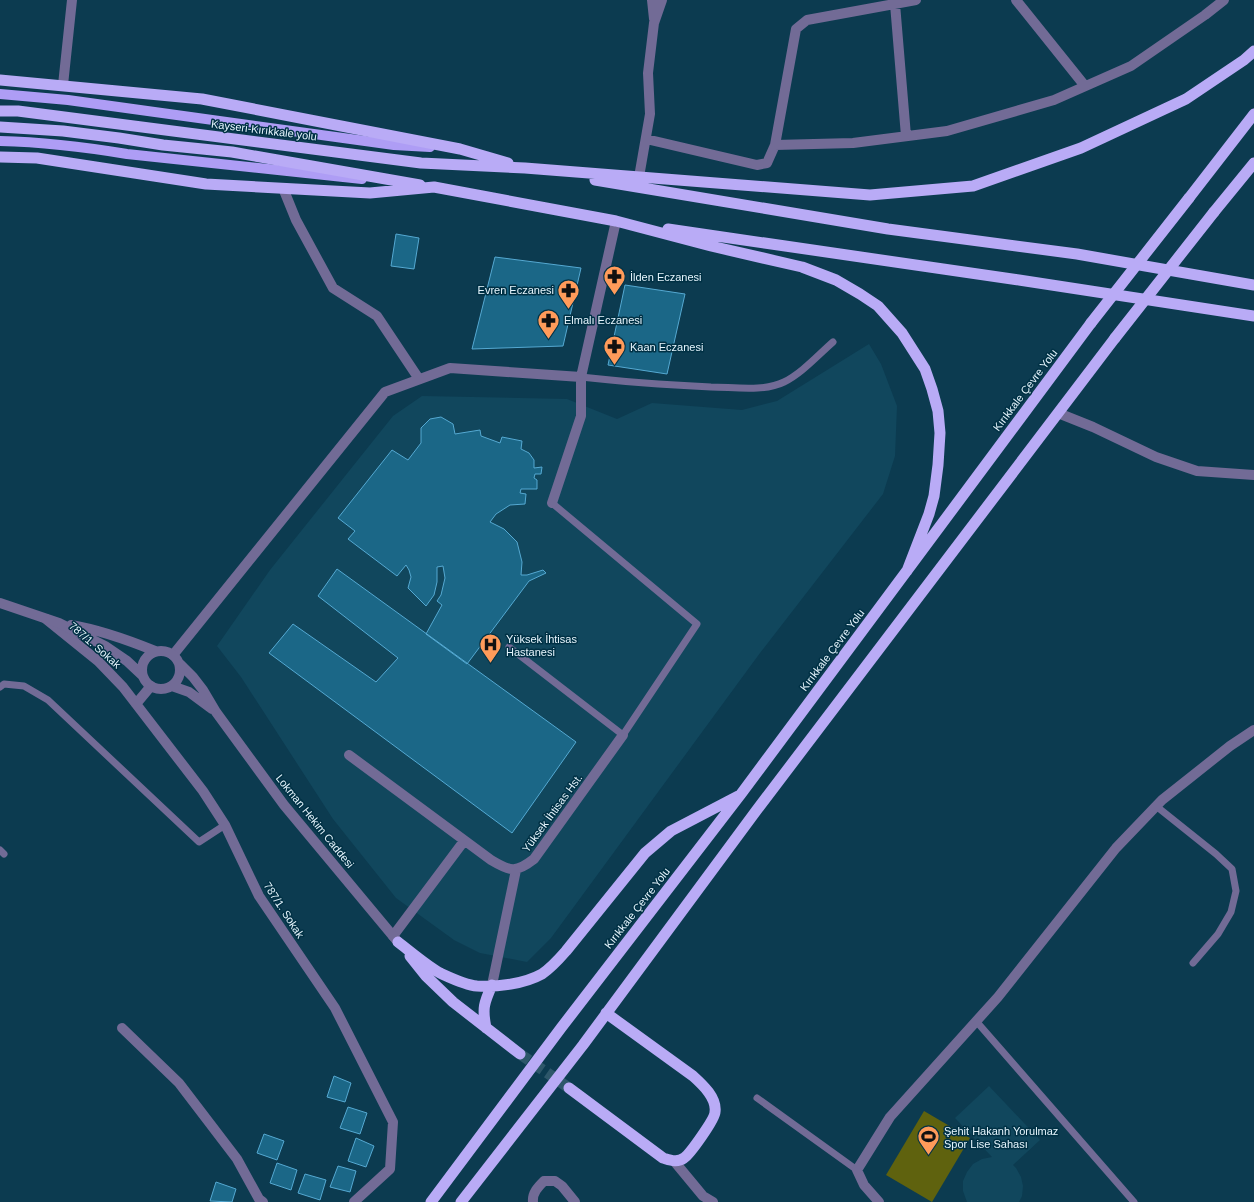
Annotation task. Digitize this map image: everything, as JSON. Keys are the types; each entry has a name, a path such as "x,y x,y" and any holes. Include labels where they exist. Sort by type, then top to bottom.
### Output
{"highway":[{"path":"525,168 870,195 973,186 1081,148 1186,99 1244,60 1254,51"},
{"path":"0,80 202,99 460,149 525,168 888,229 1077,254 1254,285"},
{"name":"Kayseri-Kırıkkale yolu","path":"0,111 18,111 421,163 525,168"},
{"name":"Kırıkkale Çevre Yolu","path":"431,1202 561,1028 742,794 1091,323 1254,114"},
{"path":"0,127 120,138 163,145 232,152 434,187 616,221 1254,316"},
{"path":"0,157 37,158 206,184 370,193 434,187"},
{"path":"461,1202 606,1013 756,811 1115,338 1253,165"},
{"path":"616,221 711,246 802,267 836,280 878,306 902,333 925,369 938,411 940,433 934,496 929,514 907,572"},
{"path":"396,939 438,972 476,986 510,984 528,981 543,973 566,951 644,853 671,831 742,794"},
{"path":"396,939 426,976 453,1002 520,1054"},
{"path":"486,1028 483,1015 485,1002 492,985"},
{"path":"569,1088 663,1158 674,1161 684,1159 709,1126 715,1113 713,1100 704,1087 693,1076 606,1013"}],"main road":[{"path":"0,94 68,100 394,145 460,149"},
{"path":"0,141 103,150 434,187"}],"street":[{"path":"63,85 72,0"},
{"path":"639,177 650,114 648,73 654,23 652,0"},
{"path":"654,23 662,0"},
{"path":"646,139 757,165 767,163 775,145 796,29 806,20 916,0"},
{"path":"1016,0 1085,86"},
{"path":"775,145 853,143 947,131 1054,100 1131,66 1205,15 1224,0"},
{"path":"895,4 906,136"},
{"path":"283,188 296,220 333,288 377,316 419,379"},
{"path":"552,503 581,416 581,377 616,221"},
{"path":"173,655 385,392 450,368 581,377"},
{"path":"1058,414 1093,427 1156,457 1197,471 1254,475"},
{"path":"0,603 43,616 105,646 127,661 143,676 148,684 160,689 166,689 177,681 181,670 178,659 168,652 162,650 155,651 145,659 142,666 143,676"},
{"name":"787/1. Sokak","path":"43,616 98,661 123,687 204,791 224,825 259,896 335,1008 393,1122 390,1169 354,1202"},
{"path":"59,623 91,628 155,651"},
{"path":"180,664 203,690 216,712"},
{"path":"136,704 151,686"},
{"path":"172,686 189,692 216,712"},
{"name":"Lokman Hekim Caddesi","path":"216,712 284,805 396,939"},
{"path":"879,1202 864,1185 857,1170 890,1117 998,997 1116,848 1162,800 1224,751 1254,730"},
{"name":"Yüksek İhtisas Hst.","path":"516,870 523,868 534,859 623,734"},
{"path":"349,755 491,860 503,868 516,870 492,985"},
{"path":"396,939 464,840"},
{"path":"122,1028 179,1083 237,1159 259,1199 263,1202"},
{"path":"674,1161 701,1199 712,1202"},
{"path":"533,1202 533,1197 537,1188 544,1180 555,1181 562,1186 575,1202"}],"lane":[{"path":"581,377 629,382 747,388 768,387 783,382 800,371 833,342"},
{"path":"509,648 623,734 697,624 552,503"},
{"path":"0,687 4,684 24,686 48,700 199,842 224,825"},
{"path":"1156,806 1216,854 1232,869 1236,891 1231,912 1218,934 1193,963"},
{"path":"976,1021 1134,1202"},
{"path":"757,1098 857,1170"}],"shaded area":[{"name":"Yüksek İhtisas Hastanesi","path":"869,344 881,364 897,406 895,456 883,494 760,653 551,938 527,962 480,953 454,940 396,898 333,819 241,677 217,646 270,570 393,416 422,396 567,399 617,419 652,403 742,410 777,401"},
{"path":"989,1086 1040,1140 1013,1165 1021,1177 1023,1186 1022,1196 1019,1202 967,1202 963,1191 963,1181 973,1164 982,1159 992,1157 955,1118"},
{"name":"Şehit Hakanh Yorulmaz Spor Lise Sahası","path":"924,1111 970,1138 932,1202 886,1175"}],"building":[{"path":"396,234 419,238 414,269 391,266"},
{"path":"495,257 581,268 563,346 472,349"},
{"path":"625,285 685,294 667,374 608,365"},
{"path":"441,417 453,424 455,434 480,430 481,436 500,443 502,437 522,441 521,449 529,453 534,460 534,468 542,467 541,474 535,474 534,478 537,480 537,489 521,489 520,493 526,494 525,504 510,505 496,514 490,522 504,529 517,542 522,562 521,575 527,575 543,570 546,573 529,581 467,664 426,634 442,605 437,601 441,595 445,578 443,566 437,567 437,582 434,595 426,606 408,588 411,577 406,565 397,576 348,539 355,531 338,518 392,450 408,460 421,443 421,428 430,419"},
{"path":"337,569 576,742 512,833 269,653 293,624 376,682 398,658 318,596"},
{"path":"334,1076 351,1083 345,1102 327,1097"},
{"path":"348,1107 367,1113 360,1134 340,1128"},
{"path":"264,1134 284,1141 277,1160 257,1153"},
{"path":"356,1138 374,1146 366,1167 348,1161"},
{"path":"277,1163 297,1170 291,1190 270,1183"},
{"path":"338,1166 356,1171 350,1192 330,1187"},
{"path":"305,1174 326,1180 320,1200 298,1193"},
{"path":"216,1182 236,1189 232,1202 210,1201"}],"tunnel":[{"path":"520,1054 569,1088"}],"place":[{"name":"İlden Eczanesi","path":"614,296"},
{"name":"Evren Eczanesi","path":"569,310"},
{"name":"Elmalı Eczanesi","path":"548,340"},
{"name":"Kaan Eczanesi","path":"614,366"},
{"name":"Yüksek İhtisas Hastanesi","path":"491,664"},
{"name":"Şehit Hakanh Yorulmaz Spor Lise Sahası","path":"928,1156"}]}
